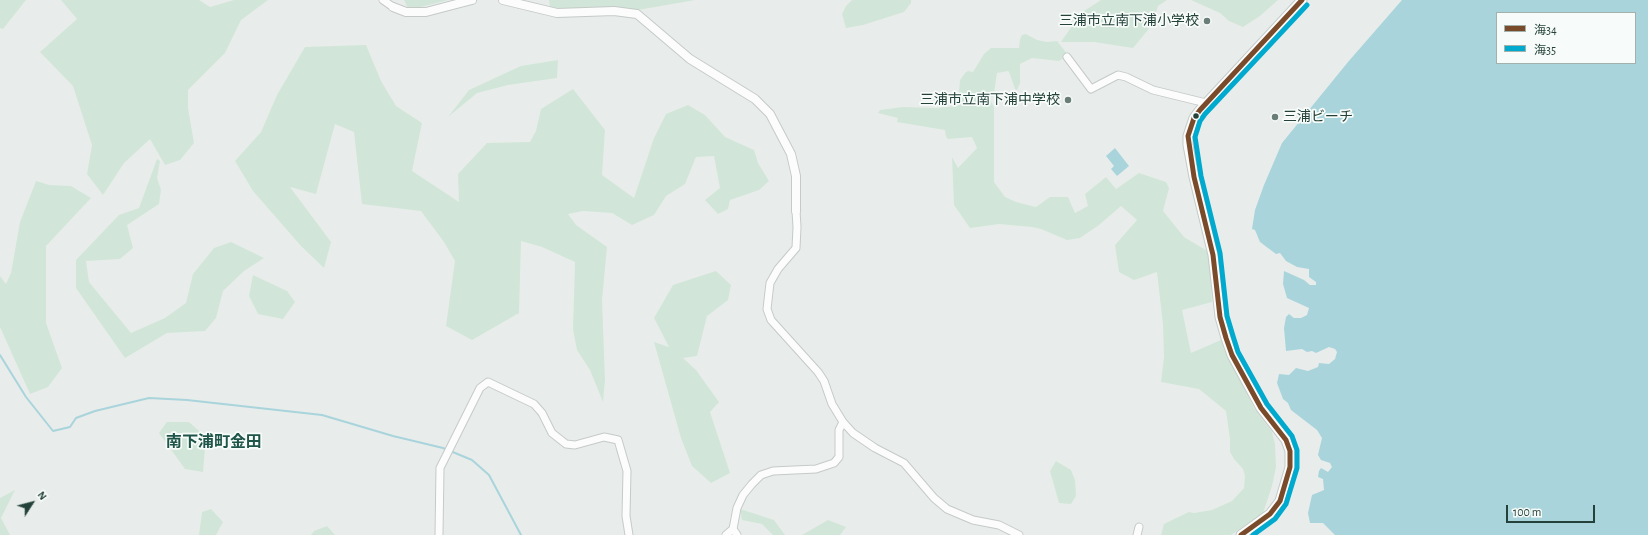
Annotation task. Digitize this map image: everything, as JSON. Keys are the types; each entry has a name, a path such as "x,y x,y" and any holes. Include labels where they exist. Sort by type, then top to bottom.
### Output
{"main road":[{"path":"1241,535 1270,514 1280,501 1290,467 1290,451 1286,440 1261,408 1232,355 1220,317 1213,255 1188,145 1194,118 1206,103 1302,0"}],"street":[{"path":"384,0 393,7 406,12 421,12 472,0"},
{"path":"504,0 556,13 614,11 637,14 690,59 755,99 770,114 791,154 796,176 797,227 796,248 778,269 770,283 768,309 771,320 818,372 824,381 832,404 843,422 853,433 863,441 904,463 934,498 947,509 973,520 1009,528 1019,535"},
{"path":"1067,57 1091,89 1118,75 1126,77 1153,90 1206,103"},
{"path":"439,535 438,475 447,450 480,388 488,382 534,404 542,413 552,433 566,444 576,445 604,438 616,438 619,443 627,471 626,516 629,535"},
{"path":"726,535 735,532 739,502 752,484 761,475 773,471 825,467 838,461 839,430 843,422"},
{"path":"1137,535 1139,527"}],"green space":[{"path":"0,0 26,0 3,29 0,28"},
{"path":"61,0 199,0 210,7 234,0 268,0 241,20 225,53 188,90 188,108 194,143 180,160 165,165 150,139 124,163 103,195 87,174 92,145 73,86 40,52 77,19"},
{"path":"404,0 448,0 409,10"},
{"path":"549,0 695,0 638,10 550,8"},
{"path":"852,0 911,0 911,3 904,12 863,25 846,28 842,14 846,6"},
{"path":"1101,0 1167,0 1158,6 1152,25 1133,48 1094,42 1061,42 1084,11"},
{"path":"1191,0 1278,0 1260,16 1243,27 1229,21 1220,13"},
{"path":"1026,34 1037,40 1047,42 1057,41 1068,55 1059,61 1032,58 1020,64 1020,83 1017,90 1015,89 1008,71 997,73 994,93 988,96 994,107 994,182 1005,197 1016,202 1036,207 1050,197 1068,197 1075,213 1088,206 1085,194 1106,177 1116,189 1139,173 1166,182 1169,188 1163,211 1184,237 1209,252 1212,302 1182,310 1191,353 1221,340 1254,408 1272,432 1275,444 1276,467 1272,486 1263,513 1231,535 1161,535 1164,524 1174,519 1189,512 1194,513 1212,510 1232,501 1244,488 1245,476 1243,469 1230,452 1230,439 1226,411 1199,389 1161,382 1164,357 1163,325 1157,272 1134,280 1119,272 1115,245 1137,220 1121,206 1099,225 1080,238 1067,240 1041,229 1032,227 999,224 970,228 954,205 952,157 958,168 977,148 972,137 948,139 946,137 945,130 897,122 898,118 878,113 880,110 903,107 936,108 958,106 960,80 965,73 968,71 973,72 984,54 991,48 1019,48 1022,35"},
{"path":"366,45 381,81 396,106 422,123 412,171 459,202 458,174 487,143 530,142 536,131 541,109 573,89 605,130 602,175 634,198 654,138 666,114 688,105 705,115 725,137 754,150 758,163 769,181 759,190 730,200 728,209 718,214 705,200 720,188 714,156 696,157 685,184 666,196 654,215 632,225 612,213 583,211 568,214 576,225 607,247 602,300 605,380 603,402 590,370 577,350 573,329 575,262 542,247 521,241 519,313 472,340 446,326 455,261 444,242 421,211 362,204 354,132 335,124 316,194 290,187 331,242 324,268 301,246 253,191 235,161 261,132 277,95 305,47"},
{"path":"558,60 557,78 508,85 477,93 448,117 469,90 521,66"},
{"path":"157,159 160,161 157,178 161,190 159,204 127,225 133,248 120,259 86,261 89,282 131,333 165,318 186,303 193,274 214,248 231,242 264,258 244,271 223,291 216,318 205,331 167,333 125,358 76,288 76,260 119,215 139,208"},
{"path":"36,181 49,185 71,186 91,198 46,246 46,323 62,368 48,387 30,394 0,327 0,276 6,284 11,273 20,222"},
{"path":"716,271 731,285 728,300 707,316 697,356 683,358 696,370 719,402 710,412 730,473 711,483 692,466 681,438 654,342 669,347 654,318 673,285"},
{"path":"253,275 287,291 295,302 283,319 258,314 249,296"},
{"path":"167,422 189,422 206,437 203,472 185,469 159,433"},
{"path":"1056,461 1071,470 1075,480 1076,496 1071,504 1059,503 1050,471"},
{"path":"15,490 1,518 10,535 0,535 0,498"},
{"path":"211,509 223,522 216,535 199,535 202,512"},
{"path":"740,509 774,520 785,535 773,535 762,524 742,520"},
{"path":"828,520 846,527 840,535 802,535"},
{"path":"327,526 335,535 311,535 314,531"}],"water":[{"path":"1402,0 1648,0 1648,535 1335,535 1323,523 1310,523 1308,513 1312,495 1324,490 1323,479 1318,477 1319,471 1321,468 1328,472 1332,467 1330,463 1321,460 1318,455 1322,438 1317,430 1291,410 1288,403 1283,399 1277,383 1279,374 1289,375 1296,368 1308,371 1318,367 1319,363 1329,364 1335,359 1337,352 1335,349 1329,347 1316,353 1312,351 1307,352 1302,349 1286,351 1284,328 1286,317 1289,314 1294,318 1301,318 1307,315 1309,308 1287,298 1283,284 1284,271 1304,280 1310,285 1316,285 1316,282 1309,277 1309,269 1297,267 1286,261 1280,253 1276,254 1260,242 1255,230 1252,229 1255,210 1282,143 1348,62"},
{"path":"1115,148 1129,166 1117,176 1111,169 1114,166 1106,156"}],"waterway":[{"path":"0,355 26,397 53,431 70,427 76,418 95,411 149,398 187,400 322,415 393,436 443,448 472,460 489,475 521,535"}],"transit line":[{"name":"海34","path":"1241,535 1270,514 1280,501 1290,467 1290,451 1286,440 1261,408 1232,355 1226,338 1220,317 1213,255 1194,177 1188,136 1194,118 1200,110 1302,0"},
{"name":"海35","path":"1253,535 1275,519 1286,504 1297,468 1297,450 1292,436 1267,404 1238,352 1227,316 1220,253 1201,176 1195,137 1200,121 1205,114 1307,5"}],"place":[{"name":"三浦市立南下浦小学校","path":"1207,21"},
{"name":"三浦市立南下浦中学校","path":"1068,100"},
{"name":"三浦ビーチ","path":"1275,117"}],"district":[{"name":"南下浦町金田","path":"214,442"}]}
